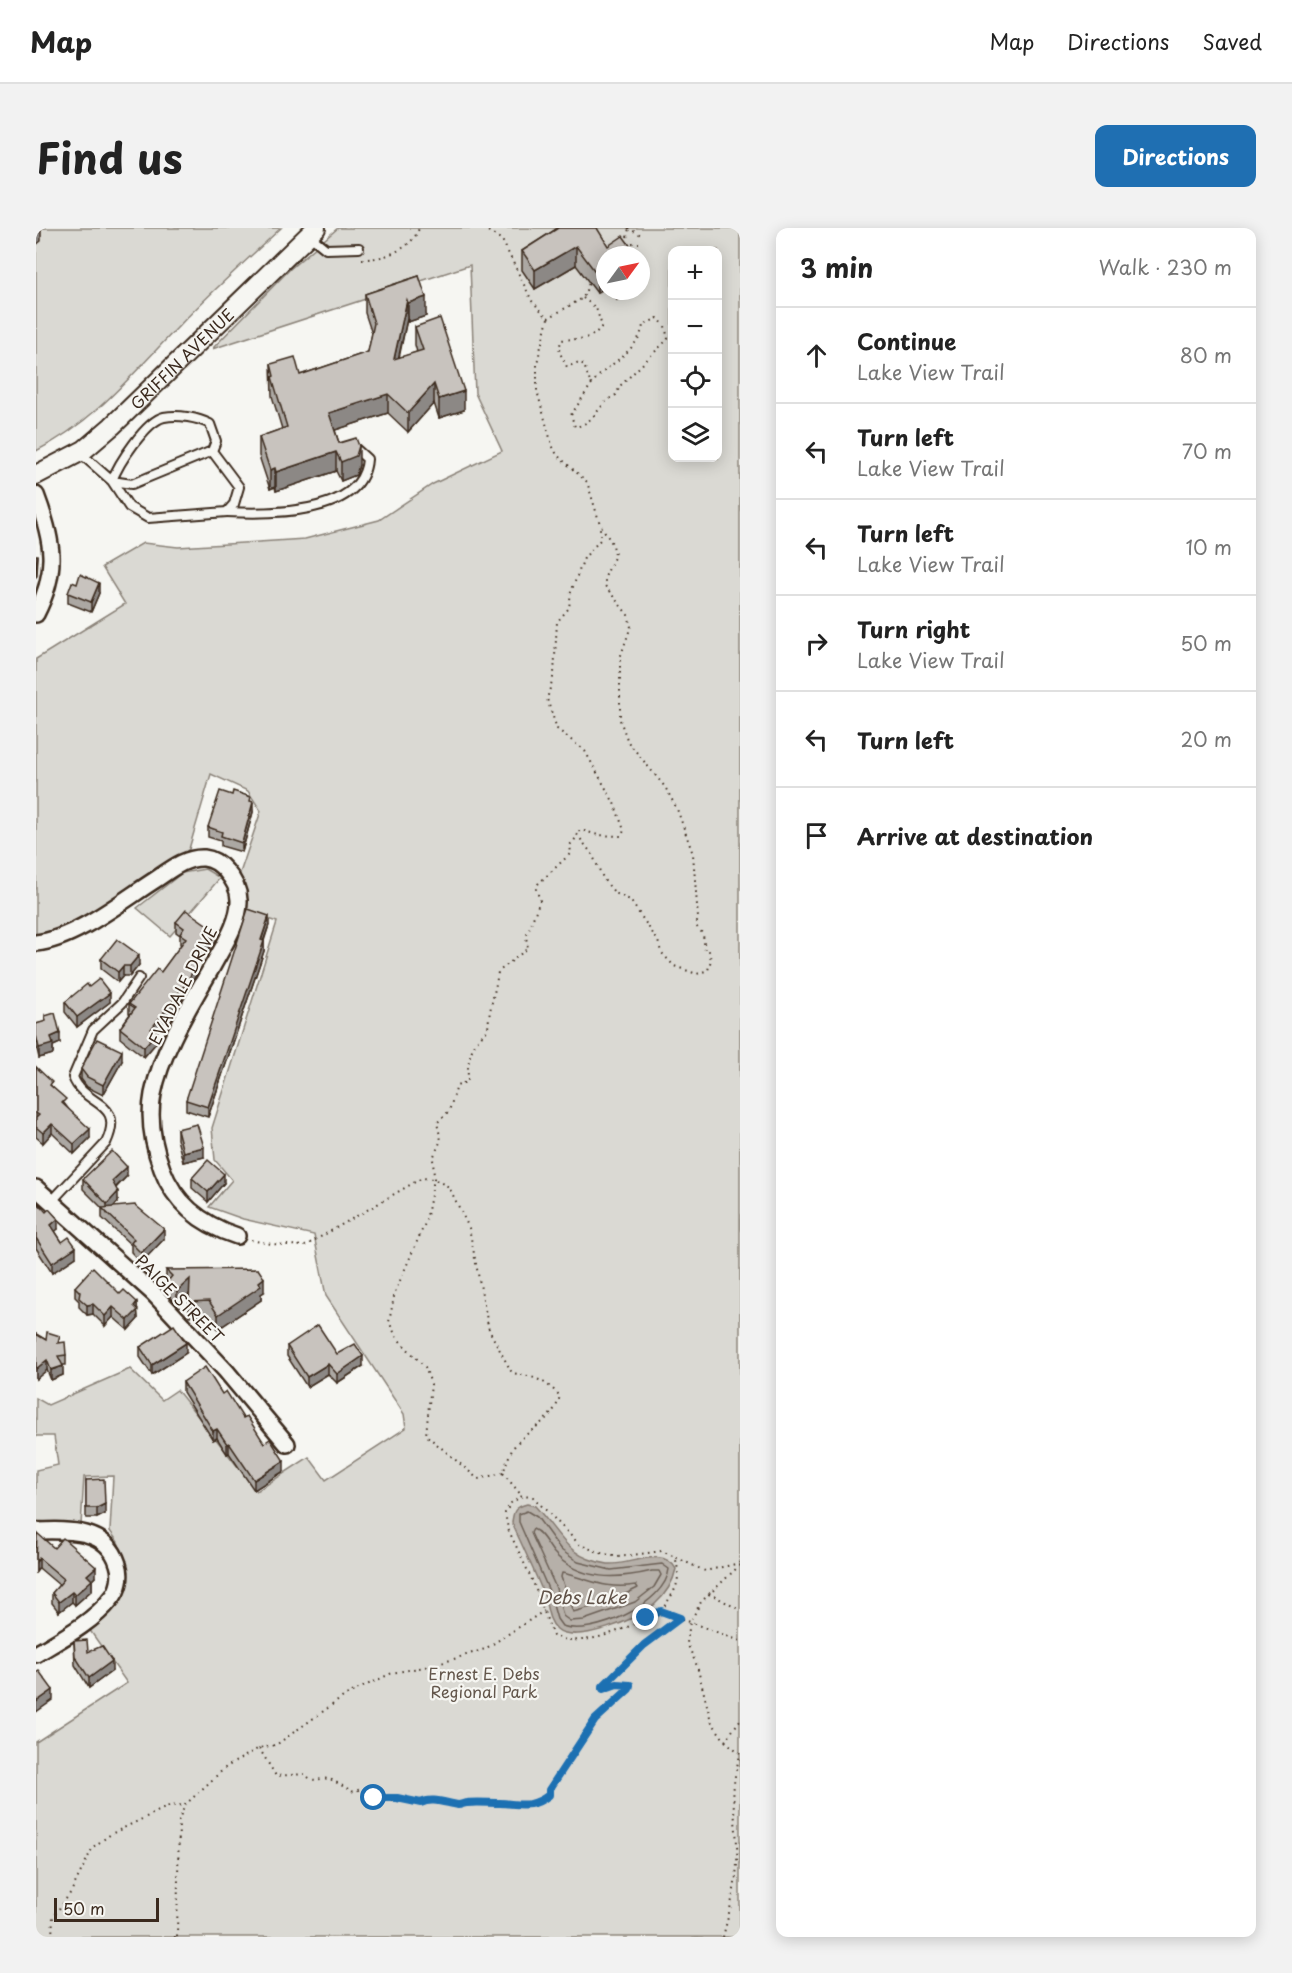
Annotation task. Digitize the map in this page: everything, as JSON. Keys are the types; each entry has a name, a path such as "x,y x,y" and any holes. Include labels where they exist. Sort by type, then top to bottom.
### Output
{"street":[{"name":"GRIFFIN AVENUE","path":"36,476 79,452 112,426 312,231"},
{"path":"36,495 46,524 52,564 50,583 36,614"},
{"name":"EVADALE DRIVE","path":"36,943 63,936 183,862 207,858 219,863 228,873 236,887 239,900 237,913 225,942 186,1012 162,1064 153,1094 151,1114 152,1135 158,1157 174,1194 201,1220 237,1236"},
{"name":"PAIGE STREET","path":"36,1188 174,1314 226,1371 287,1444"},
{"path":"36,1531 70,1531 102,1539 111,1548 120,1569 120,1579 111,1599 62,1639 36,1654"}],"lane":[{"path":"312,231 326,249 359,248"},
{"path":"164,417 198,418 210,424 216,441 212,451 132,484 112,481 117,466 150,425 164,417"},
{"path":"79,452 112,481 129,507 148,518 227,512 276,514 330,501 354,491 367,470 368,459 356,449"},
{"path":"212,451 239,487 234,504 227,512"},
{"path":"51,1202 106,1143 110,1135 110,1116 105,1107 75,1083 73,1077 93,1030 122,1003 140,978"}],"path":[{"path":"359,248 361,259 374,260 403,248 417,235 419,228"},
{"path":"483,228 502,240 532,301 548,318"},
{"path":"626,243 628,228 641,235"},
{"path":"620,244 639,243"},
{"path":"589,284 583,298 548,318 537,363 537,391 552,445 557,455 587,482 600,524 615,555 604,577 605,586 628,615 632,626 620,658 620,720 628,742 636,755 671,796 687,835 696,875 698,918 696,926 703,934 705,951 709,951 711,960 708,970 696,974 674,966 661,952 658,941 630,900 615,893 604,880 592,854 578,837 578,830 598,836 624,835 614,803 601,778 585,751 557,729 547,699 554,674 557,622 570,608 571,592 584,558 600,540 600,524"},
{"path":"583,298 596,308 602,326 594,337 584,340 561,340 559,351 567,367 579,362 584,365 591,385"},
{"path":"658,318 665,326 668,339 620,386 616,395 606,400 595,417 585,425 575,427 572,415 591,385 601,371 622,356 641,336 643,325 658,318"},
{"path":"503,1473 478,1479 426,1435 431,1384 425,1366 397,1338 389,1323 395,1292 426,1221 434,1179 433,1158 441,1140 437,1123 449,1111 457,1086 468,1081 469,1054 478,1038 488,1030 489,1006 498,972 528,948 526,937 540,900 536,889 538,884 571,854 570,844 578,837"},
{"path":"237,1236 295,1247 319,1240 422,1178 434,1179 449,1187 469,1228 489,1330 512,1374 530,1375 547,1382 560,1396 556,1409 517,1443 508,1457 503,1473"},
{"path":"503,1473 522,1496"},
{"path":"676,1558 680,1575 677,1587 661,1611 624,1628 582,1641 566,1641 553,1636 508,1528 505,1513 510,1503 522,1496 533,1497 580,1545 618,1557 662,1551 705,1571 740,1564"},
{"path":"723,1937 739,1859 731,1795 732,1779 740,1754 725,1741 711,1721 700,1687 697,1666 687,1643 690,1622 701,1602 740,1564"},
{"path":"709,1593 740,1610"},
{"path":"177,1936 179,1820 185,1805 226,1767 259,1748 276,1745 346,1695 392,1673 435,1665 485,1649 544,1611"},
{"path":"661,1611 740,1641"},
{"path":"259,1748 276,1776 304,1774 316,1782 331,1780 354,1792 360,1789 374,1798 397,1798 421,1803 427,1800 460,1805 466,1803 484,1805 501,1803 516,1807 532,1805 549,1795 549,1790 595,1720 629,1689 630,1685 617,1684 603,1689 603,1686 644,1645 680,1618"},
{"path":"725,1741 740,1720"},
{"path":"52,1937 53,1917 71,1892 93,1847 111,1834 169,1806 185,1805"}],"green space":[{"path":"36,228 281,228 204,301 113,395 77,426 36,451"},
{"name":"Ernest E. Debs Regional Park","path":"338,228 740,228 740,1937 36,1937 36,1742 127,1683 89,1629 118,1600 129,1572 118,1542 110,1531 113,1476 84,1477 81,1525 36,1521 36,1470 58,1465 54,1436 36,1436 36,1398 48,1405 130,1369 162,1400 177,1390 257,1491 309,1457 326,1480 406,1428 404,1414 326,1296 314,1235 243,1219 209,1207 232,1180 215,1160 212,1128 277,922 246,912 239,876 261,811 248,791 211,774 189,849 160,872 81,920 41,939 36,939 36,659 125,604 102,567 143,543 178,547 305,539 379,520 433,484 502,451 475,393 470,265 212,349 290,269"},
{"path":"205,869 220,878 170,936 137,908 182,873"}],"water":[{"name":"Debs Lake","path":"527,1504 535,1506 566,1543 583,1556 608,1564 654,1557 663,1558 676,1569 673,1579 659,1600 647,1610 622,1623 577,1634 565,1633 557,1629 551,1621 542,1590 512,1523 515,1510"}],"building":[{"path":"558,228 597,228 608,246 596,246 596,273 576,246 535,270 522,251"},
{"path":"623,236 630,246 608,246"},
{"path":"419,276 426,297 408,303 407,300 394,359 423,350 415,327 440,318 464,391 439,399 434,384 408,413 388,394 329,413 339,443 356,438 359,446 356,456 341,462 336,452 276,472 275,468 270,470 259,437 287,427 272,377 274,376 271,364 295,357 300,375 368,352 374,323 365,294"},
{"path":"80,574 99,583 91,602 68,593 72,582 77,584"},
{"path":"220,791 232,795 233,791 251,797 250,801 253,802 242,843 221,836 222,832 208,827"},
{"path":"248,909 269,916 261,940 264,941 208,1107 186,1100"},
{"path":"186,910 213,929 207,936 210,938 193,960 197,963 187,982 151,1029 156,1033 144,1047 120,1028 135,1008 129,1004 157,969 161,972 186,938 180,934 184,928 176,922"},
{"path":"117,939 139,955 130,966 123,966 118,972 101,959"},
{"path":"99,979 110,993 77,1017 65,1002 87,984 89,987"},
{"path":"55,1013 60,1033 51,1037 53,1044 39,1048 36,1024 46,1021 45,1016"},
{"path":"97,1039 122,1051 103,1085 87,1077 81,1069"},
{"path":"36,1067 52,1082 50,1085 66,1099 62,1103 90,1129 74,1144 52,1124 43,1133 36,1127 36,1118 39,1115 36,1113"},
{"path":"197,1124 204,1147 183,1152 177,1129"},
{"path":"112,1151 127,1167 112,1181 118,1192 107,1204 83,1179"},
{"path":"208,1160 224,1174 208,1192 192,1178"},
{"path":"36,1201 46,1212 49,1209 58,1219 51,1225 62,1242 69,1237 76,1247 52,1263 36,1238"},
{"path":"135,1205 164,1229 141,1253 131,1243 134,1239 102,1208"},
{"path":"93,1267 120,1294 124,1290 137,1302 134,1306 138,1310 128,1320 113,1307 105,1316 93,1304 87,1305 79,1298 80,1292 75,1287"},
{"path":"258,1269 264,1278 259,1282 261,1286 218,1315 209,1301 189,1302 190,1279 177,1291 168,1281 172,1276 166,1270"},
{"path":"174,1325 186,1343 152,1365 140,1347"},
{"path":"318,1325 337,1354 355,1344 363,1356 337,1374 328,1364 307,1377 287,1346"},
{"path":"47,1332 60,1336 58,1343 65,1342 66,1355 58,1356 63,1366 51,1370 47,1360 36,1369 36,1334 46,1340"},
{"path":"205,1367 222,1394 226,1391 243,1418 247,1416 264,1443 270,1439 284,1461 254,1480 229,1443 227,1444 217,1429 213,1431 183,1382"},
{"path":"104,1479 105,1504 97,1508 86,1508 86,1480"},
{"path":"37,1533 54,1548 63,1538 96,1567 87,1575 92,1580 75,1595 72,1592 59,1602 52,1593 64,1579 39,1558 36,1562"},
{"path":"87,1640 88,1652 102,1646 112,1661 89,1678 75,1656 74,1641"},
{"path":"39,1671 53,1690 36,1702 36,1673"}],"route":[{"path":"374,1798 384,1800 397,1798 421,1803 427,1800 460,1805 501,1803 516,1807 541,1801 549,1795 549,1790 595,1720 608,1705 629,1689 630,1685 617,1684 603,1689 603,1686 644,1645 680,1618 661,1611 646,1618"}]}
